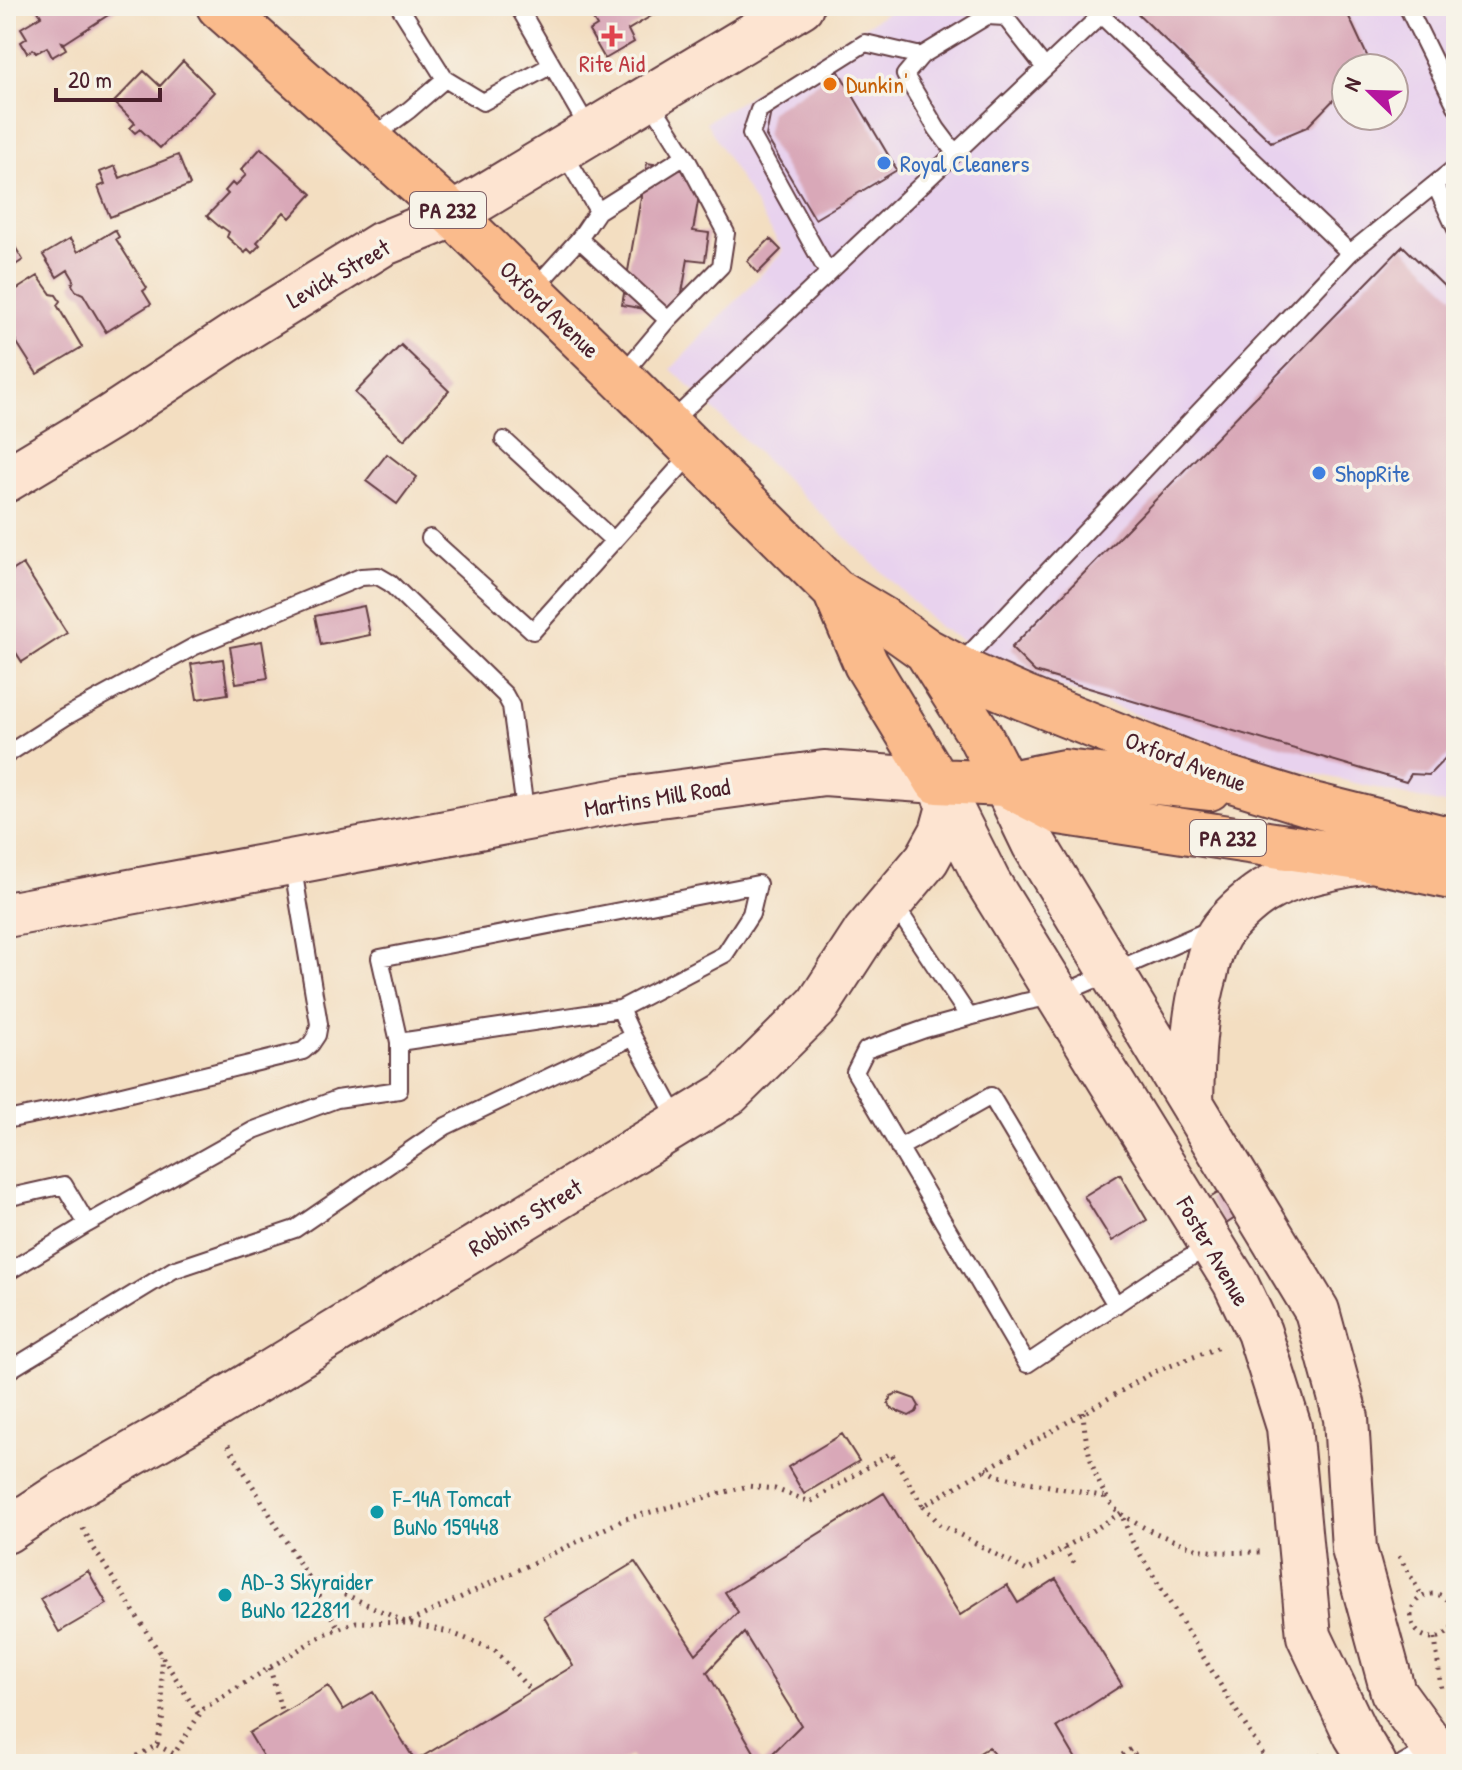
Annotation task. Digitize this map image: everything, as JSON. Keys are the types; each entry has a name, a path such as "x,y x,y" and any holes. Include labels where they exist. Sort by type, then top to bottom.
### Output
{"main road":[{"name":"Oxford Avenue","path":"219,6 453,215 835,591 942,659 1024,698 1219,776 1313,805 1456,841"},
{"name":"Oxford Avenue","path":"835,591 866,664 943,792"},
{"name":"Oxford Avenue","path":"942,659 1005,784"},
{"name":"Martins Mill Road","path":"943,792 1064,772 1204,788 1313,805"},
{"name":"PA 232","path":"1005,784 1059,812 1372,860 1456,878"}],"street":[{"name":"Levick Street","path":"6,480 382,244 453,215 801,6"},
{"name":"Martins Mill Road","path":"6,915 629,799 824,773 943,792"},
{"path":"1005,784 1034,844 1317,1311 1346,1418 1354,1549 1393,1692 1431,1748"},
{"name":"Robbins Street","path":"6,1531 62,1494 207,1411 729,1093 818,1005 878,917 927,859 942,832 943,792"},
{"name":"Foster Avenue","path":"943,792 988,882 1235,1282 1259,1332 1289,1427 1309,1636 1356,1735 1374,1764"},
{"path":"1191,1103 1192,1048 1201,988 1218,935 1263,892 1308,873 1372,860"}],"lane":[{"path":"399,6 445,79 483,102 552,65"},
{"path":"518,6 552,65 598,211"},
{"path":"1407,6 1456,106"},
{"path":"430,538 533,631 614,541 681,438 828,273 1045,68 1097,11 1350,253"},
{"path":"955,153 905,75 921,56 987,16 1005,17 1045,68"},
{"path":"828,273 751,134 759,110 865,43 921,56"},
{"path":"369,140 445,79"},
{"path":"620,377 668,320 721,266 726,233 685,156 648,98"},
{"path":"532,292 579,239 598,211 685,156"},
{"path":"942,659 1350,253 1456,167"},
{"path":"1435,184 1456,229"},
{"path":"579,239 668,320"},
{"path":"504,440 614,541"},
{"path":"6,755 65,717 195,646 361,577 378,576 390,583 505,695 511,706 527,818"},
{"path":"6,1120 266,1061 303,1051 311,1044 319,1024 291,862"},
{"path":"6,1273 254,1130 337,1099 399,1090 399,1042 380,958 758,884 751,914 725,954 620,1009 399,1042"},
{"path":"878,917 969,1017"},
{"path":"1212,1245 1163,1273 1027,1364 855,1072 866,1050 925,1029 1059,995 1231,920"},
{"path":"620,1009 680,1123"},
{"path":"6,1372 173,1270 295,1229 446,1126 633,1037"},
{"path":"899,1148 991,1096 1116,1305"},
{"path":"6,1198 64,1185 87,1224"}],"path":[{"path":"923,1506 1152,1373 1232,1342"},
{"path":"207,1411 339,1629"},
{"path":"1083,1412 1085,1436 1096,1476 1113,1507 1121,1513 1148,1531 1201,1550 1270,1552"},
{"path":"407,1623 625,1519 748,1486 775,1489 810,1502 891,1453 923,1506 940,1524 1027,1571 1121,1513"},
{"path":"986,1469 998,1476 1107,1497"},
{"path":"1121,1513 1132,1541 1269,1764"},
{"path":"78,1519 199,1715"},
{"path":"1064,1548 1074,1563"},
{"path":"1395,1550 1422,1596"},
{"path":"308,1577 407,1623"},
{"path":"1431,1594 1447,1599 1454,1614 1453,1630 1435,1638 1424,1636 1415,1629 1412,1619 1414,1604 1422,1596 1431,1594"},
{"path":"170,1764 203,1709 324,1634 356,1622 407,1623 449,1632 495,1650 531,1691"},
{"path":"1435,1638 1444,1696"},
{"path":"123,1764 157,1745 163,1716 161,1655"},
{"path":"270,1668 282,1714"},
{"path":"157,1745 174,1754"},
{"path":"1109,1764 1131,1749 1141,1764"}],"shaded area":[{"path":"898,6 1456,6 1456,807 1250,758 1004,665 939,627 671,369 783,251 706,122"}],"building":[{"path":"35,6 113,6 116,10 62,42 66,49 52,57 47,47 36,53 33,49 27,53 21,42 27,38 21,28 41,16"},
{"name":"Rite Aid","path":"585,6 668,6 628,30 634,42 605,59 589,31 597,26"},
{"path":"1130,6 1344,6 1365,52 1330,52 1330,103 1307,127 1271,142"},
{"path":"183,61 214,92 160,148 140,129 135,133 130,128 135,123 114,102 144,71 160,86"},
{"path":"838,70 897,170 815,219 766,136 771,111"},
{"path":"261,148 312,194 290,218 284,212 257,242 260,245 252,253 248,249 245,253 227,237 229,232 207,216 228,194 225,191 232,183 235,186 246,175 241,170"},
{"path":"178,155 190,185 110,217 98,187 105,184 100,172 115,166 120,178"},
{"path":"647,163 703,172 693,231 709,233 705,261 688,259 678,315 622,305"},
{"path":"115,230 119,237 116,239 147,288 143,291 151,304 106,332 83,294 72,285 74,280 68,270 57,277 43,255 70,239 78,252"},
{"path":"6,232 23,260 6,271"},
{"path":"770,239 781,250 758,273 747,261"},
{"name":"ShopRite","path":"1403,246 1456,298 1456,747 1429,775 1411,774 1406,782 1035,672 1011,648"},
{"path":"38,276 60,301 57,305 82,347 37,374 14,338 6,335 6,296"},
{"path":"401,345 449,391 404,440 355,393"},
{"path":"387,454 417,477 397,504 366,481"},
{"path":"23,564 67,633 22,662 6,637 6,575"},
{"path":"364,606 370,635 321,645 315,616"},
{"path":"262,641 268,678 236,683 230,647"},
{"path":"223,659 228,694 197,699 191,664"},
{"path":"1120,1174 1147,1220 1112,1241 1084,1196"},
{"path":"1223,1190 1238,1216 1223,1226 1208,1199"},
{"path":"898,1393 915,1399 919,1406 916,1412 909,1416 892,1409 888,1403 891,1396"},
{"path":"842,1434 859,1461 804,1494 788,1467"},
{"path":"884,1493 960,1615 1007,1585 1018,1603 1056,1579 1122,1685 1057,1727 1079,1764 1000,1764 989,1747 962,1764 762,1764 801,1725 744,1633 707,1672 761,1764 635,1764 630,1756 616,1764 254,1764 264,1758 249,1733 328,1686 343,1710 373,1692 415,1761 573,1666 544,1617 635,1562 696,1654 738,1612 725,1592"},
{"path":"88,1571 107,1604 59,1632 40,1599"}],"place":[{"name":"Rite Aid","path":"612,36"},
{"name":"Dunkin'","path":"830,84"},
{"name":"Royal Cleaners","path":"884,163"},
{"name":"ShopRite","path":"1319,473"},
{"name":"F-14A Tomcat BuNo 159448","path":"377,1512"},
{"name":"AD-3 Skyraider BuNo 122811","path":"225,1595"}]}
